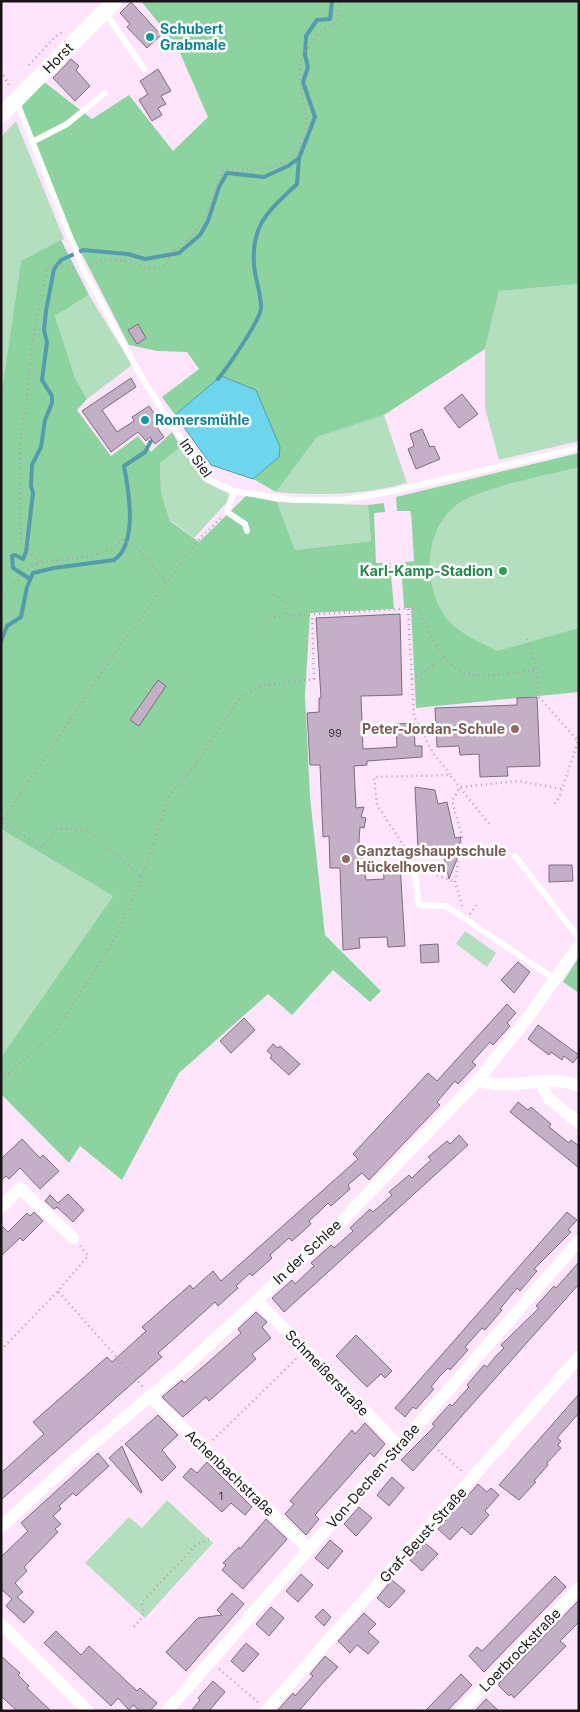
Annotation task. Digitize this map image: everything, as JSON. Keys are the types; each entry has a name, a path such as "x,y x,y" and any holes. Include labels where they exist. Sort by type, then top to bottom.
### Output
{"street":[{"name":"Horst","path":"1,115 110,6"},
{"name":"In der Schlee","path":"1,1527 74,1460 185,1367 340,1223 478,1080 556,980 579,945"},
{"path":"478,1080 491,1085 568,1081 579,1086"},
{"path":"541,1081 548,1098 579,1123"},
{"path":"1,1207 20,1188 73,1238"},
{"name":"Von-Dechen-Straße","path":"167,1711 579,1241"},
{"name":"Schmeißerstraße","path":"256,1300 400,1446"},
{"name":"Graf-Beust-Straße","path":"266,1710 472,1480 579,1357"},
{"name":"Achenbachstraße","path":"150,1396 309,1549"},
{"name":"Loerbrockstraße","path":"461,1711 579,1588"},
{"path":"1,1624 88,1711"}],"lane":[{"path":"110,6 144,69"},
{"path":"32,142 67,124 105,94"},
{"name":"Im Siel","path":"16,100 73,248 83,269 142,378 207,479 234,491 294,500 343,500 389,492 579,448"},
{"path":"234,491 227,512 245,524 247,531"},
{"path":"515,856 579,938"},
{"path":"413,865 419,905 446,906 556,980"}],"path":[{"path":"83,269 102,258 128,261 154,269 162,268 167,263 170,252 186,243 201,224 223,170 270,168 283,163 299,151 307,121 299,78 301,56 319,33 336,22 341,1"},
{"path":"1,71 16,100"},
{"path":"39,561 21,542 20,441 26,409 32,344 47,269 50,264 64,268"},
{"path":"142,877 88,831 58,828 43,848 2,823 117,650 166,581 200,538 227,512"},
{"path":"1,598 29,567 39,561 92,555 110,550 123,540 134,545 166,581"},
{"path":"273,594 286,603 287,616"},
{"path":"270,617 418,608 442,658 463,672 484,676 537,669"},
{"path":"408,609 414,716 433,753 490,825"},
{"path":"1,1080 56,1031 112,943 142,877 170,794 195,765 240,697 264,685 314,679 312,615"},
{"path":"527,640 537,669 538,696 578,741 562,790 552,806"},
{"path":"412,679 442,658"},
{"path":"413,865 406,847 377,805 374,777 450,775"},
{"path":"460,787 519,782 562,790"},
{"path":"460,787 452,801 462,836 455,882 466,919"},
{"path":"425,870 455,882"},
{"path":"466,919 478,902"},
{"path":"1,1350 88,1256 73,1238"},
{"path":"58,1290 150,1396"},
{"path":"204,1448 305,1350"},
{"path":"414,1429 472,1480"},
{"path":"134,1627 143,1616 142,1602 196,1545 209,1539"},
{"path":"210,1661 266,1710"}],"green space":[{"path":"141,1 579,1 579,284 499,291 485,349 384,415 317,437 276,492 253,479 279,457 256,390 221,376 175,415 162,397 199,369 187,352 157,351 129,345 69,229 21,107 43,81 92,119 129,95 173,151 208,117 177,46"},
{"path":"16,121 64,239 21,262 1,396 1,137"},
{"path":"61,240 89,295 55,316 75,378 87,399 77,410 111,456 138,436 151,452 172,432 181,447 160,463 161,492 170,521 199,542 246,496 277,502 295,550 371,541 368,505 384,503 385,512 374,513 376,563 390,563 394,609 310,613 305,696 310,797 325,935 381,991 370,1002 333,970 292,1015 268,994 179,1073 122,1180 80,1146 69,1163 1,1094 1,1057 113,896 1,829 1,396 21,261"},
{"path":"579,284 579,441 499,460 485,408 485,349 499,291"},
{"path":"89,295 132,365 87,399 75,378 55,316"},
{"path":"384,415 407,483 375,490 342,494 276,492 317,437"},
{"path":"181,447 205,482 229,494 227,502 194,538 170,520 161,492 160,463"},
{"path":"579,453 579,467 479,493 455,506 445,517 432,543 430,573 432,588 437,602 449,621 461,631 497,651 579,628 579,692 416,708 411,608 404,608 401,563 414,561 411,511 397,511 396,497"},
{"name":"Karl-Kamp-Stadion","path":"579,465 579,630 453,665 410,511"},
{"path":"277,502 368,505 371,541 295,550"},
{"path":"4,830 113,896 1,1057 1,834"},
{"path":"465,931 496,953 487,967 456,944"},
{"path":"579,957 579,993 563,982"},
{"path":"167,1500 213,1543 145,1618 85,1563 129,1517 142,1528"}],"water":[{"path":"221,376 256,390 280,447 279,457 253,479 211,465 175,415"}],"building":[{"path":"131,2 161,35 147,48 127,27 130,24 120,13"},
{"path":"71,59 79,66 76,70 90,86 75,101 53,78"},
{"path":"158,69 171,91 161,96 166,104 158,108 162,115 152,121 139,100 148,94 140,81"},
{"path":"138,324 146,338 137,344 128,330"},
{"path":"131,378 136,387 102,410 117,432 134,421 132,417 149,406 158,419 153,422 164,437 155,444 150,437 146,441 138,432 111,452 82,411"},
{"path":"462,394 478,414 459,428 444,408"},
{"path":"422,429 430,447 434,446 440,459 416,469 408,449 414,446 410,434"},
{"path":"400,614 402,695 361,696 363,749 397,747 396,724 414,723 415,746 422,746 422,757 367,761 367,765 354,766 356,808 364,807 361,817 366,818 364,828 360,827 359,841 366,880 384,879 383,865 400,864 405,946 388,947 387,937 359,938 360,948 343,950 340,868 330,868 329,836 323,837 320,765 310,765 307,713 319,712 319,698 321,698 316,618"},
{"path":"158,680 166,686 139,726 130,720"},
{"name":"Peter-Jordan-Schule","path":"537,697 540,766 507,767 508,776 480,777 479,754 460,755 459,746 437,747 435,708 517,705 517,698"},
{"path":"415,787 435,790 438,804 447,802 455,838 461,837 457,859 449,879 443,852 418,850"},
{"path":"549,865 572,865 573,881 549,882"},
{"path":"438,944 439,962 421,963 420,945"},
{"path":"518,962 530,972 514,993 501,980"},
{"path":"507,1004 516,1013 507,1023 510,1026 493,1045 490,1042 472,1062 476,1065 458,1084 455,1081 437,1102 440,1105 369,1180 362,1173 348,1185 350,1189 331,1206 328,1203 309,1221 311,1224 292,1241 289,1238 270,1255 272,1258 252,1276 250,1273 236,1286 238,1288 218,1306 215,1302 158,1353 162,1357 1,1500 1,1473 44,1434 33,1422 107,1357 112,1362 146,1331 142,1327 190,1285 193,1289 213,1271 221,1281 358,1159 353,1154 428,1073 437,1081"},
{"path":"244,1018 255,1030 231,1053 220,1041"},
{"path":"538,1025 579,1055 573,1063 564,1056 562,1060 551,1052 549,1055 528,1039"},
{"path":"273,1044 278,1048 280,1046 300,1064 289,1075 270,1058 272,1055 267,1051"},
{"path":"518,1102 528,1110 531,1107 551,1124 549,1127 569,1143 571,1140 579,1146 579,1168 510,1112"},
{"path":"459,1135 468,1145 284,1312 272,1298 292,1280 295,1284 314,1266 311,1263 331,1245 334,1248 353,1231 350,1228 370,1209 373,1212 392,1195 389,1192 409,1175 412,1178 431,1160 428,1157 447,1141 450,1144"},
{"path":"22,1139 40,1158 43,1155 59,1171 40,1189 20,1168 9,1179 6,1176 1,1181 1,1159"},
{"path":"68,1194 84,1210 73,1222 57,1207 54,1209 45,1201 50,1195 58,1203"},
{"path":"34,1212 43,1221 23,1241 20,1238 1,1256 1,1225 8,1232 27,1213 30,1216"},
{"path":"567,1212 577,1220 568,1230 571,1232 534,1269 537,1271 520,1291 517,1288 485,1330 482,1328 465,1347 468,1350 450,1370 448,1368 439,1377 431,1387 434,1389 416,1409 413,1407 405,1417 395,1408"},
{"path":"579,1262 579,1284 413,1471 401,1460 435,1426 432,1424 469,1387 467,1385 484,1365 487,1367 504,1348 501,1345 539,1308 536,1306 554,1286 556,1288"},
{"path":"256,1312 267,1322 262,1327 271,1338 252,1354 256,1359 209,1401 206,1397 183,1417 162,1397 182,1380 184,1383 241,1333 238,1329"},
{"path":"356,1335 392,1371 385,1378 381,1374 367,1387 336,1356"},
{"path":"579,1394 579,1413 557,1438 561,1441 558,1445 561,1448 547,1463 548,1465 534,1481 536,1482 519,1500 499,1485"},
{"path":"158,1415 178,1435 162,1450 176,1467 162,1481 125,1444"},
{"path":"365,1423 385,1444 374,1457 370,1453 315,1515 319,1519 306,1535 285,1514 294,1504 290,1501 352,1430 355,1434"},
{"path":"122,1446 142,1492 141,1493 109,1458"},
{"path":"98,1453 109,1466 76,1496 73,1493 59,1506 61,1509 53,1516 61,1524 55,1529 58,1532 24,1567 27,1571 15,1583 23,1592 17,1597 34,1612 24,1623 6,1606 12,1599 1,1589 1,1557 28,1531 21,1523"},
{"path":"207,1462 252,1507 245,1515 231,1503 222,1512 183,1477 191,1468 197,1473"},
{"path":"392,1477 404,1488 389,1506 377,1495"},
{"path":"478,1484 487,1492 491,1488 499,1495 485,1511 489,1515 471,1535 462,1527 450,1540 438,1529"},
{"path":"359,1507 372,1518 356,1536 344,1524"},
{"path":"266,1519 287,1539 243,1589 222,1570 226,1565 223,1563 239,1547 240,1549"},
{"path":"330,1540 343,1551 328,1569 315,1558"},
{"path":"425,1543 438,1554 422,1571 410,1560"},
{"path":"301,1574 313,1585 298,1602 286,1591"},
{"path":"555,1576 566,1587 484,1672 469,1656 477,1647 482,1651"},
{"path":"392,1580 405,1591 389,1608 377,1598"},
{"path":"232,1593 244,1604 186,1671 166,1652 198,1618 222,1615 217,1610"},
{"path":"579,1600 579,1622 560,1641 566,1646 514,1698 511,1694 509,1696 499,1686 499,1683"},
{"path":"271,1607 284,1618 269,1636 256,1624"},
{"path":"323,1609 331,1617 324,1626 315,1617"},
{"path":"364,1613 376,1624 368,1632 379,1642 368,1654 357,1645 350,1653 338,1641"},
{"path":"56,1631 81,1655 89,1646 137,1691 140,1688 157,1703 150,1711 140,1711 133,1705 129,1710 118,1698 111,1706 44,1643"},
{"path":"246,1643 259,1654 243,1672 231,1661"},
{"path":"1,1656 20,1673 18,1675 29,1686 27,1688 51,1711 17,1711 1,1696"},
{"path":"325,1656 338,1667 299,1711 277,1711 293,1693 295,1696 313,1676 310,1674"},
{"path":"461,1674 472,1685 447,1711 425,1711"},
{"path":"213,1681 225,1692 209,1711 191,1711 200,1700 198,1698"},
{"path":"486,1699 499,1711 475,1711"}],"waterway":[{"path":"218,379 229,365 260,313 261,302 254,265 256,238 264,218 297,184 299,158 315,117 303,82 308,67 305,55 306,36 317,20 330,19 332,1"},
{"path":"30,579 13,568 12,556 15,555 23,559 26,552 33,493 31,486 32,465 41,447 45,420 52,403 52,396 42,380 47,342 44,330 46,311 54,269 61,260 83,250 128,254 145,259 179,253 200,235 208,221 219,187 227,173 264,177 288,166 299,158"},
{"path":"1,641 7,626 21,617 27,587 33,573 54,568 114,560 122,552 129,530 130,517 124,466 145,452 151,441"}],"place":[{"name":"Schubert Grabmale","path":"150,37"},
{"name":"Romersmühle","path":"145,420"},
{"name":"Karl-Kamp-Stadion","path":"503,571"},
{"name":"Peter-Jordan-Schule","path":"515,729"},
{"name":"Ganztagshauptschule Hückelhoven","path":"346,859"}]}
